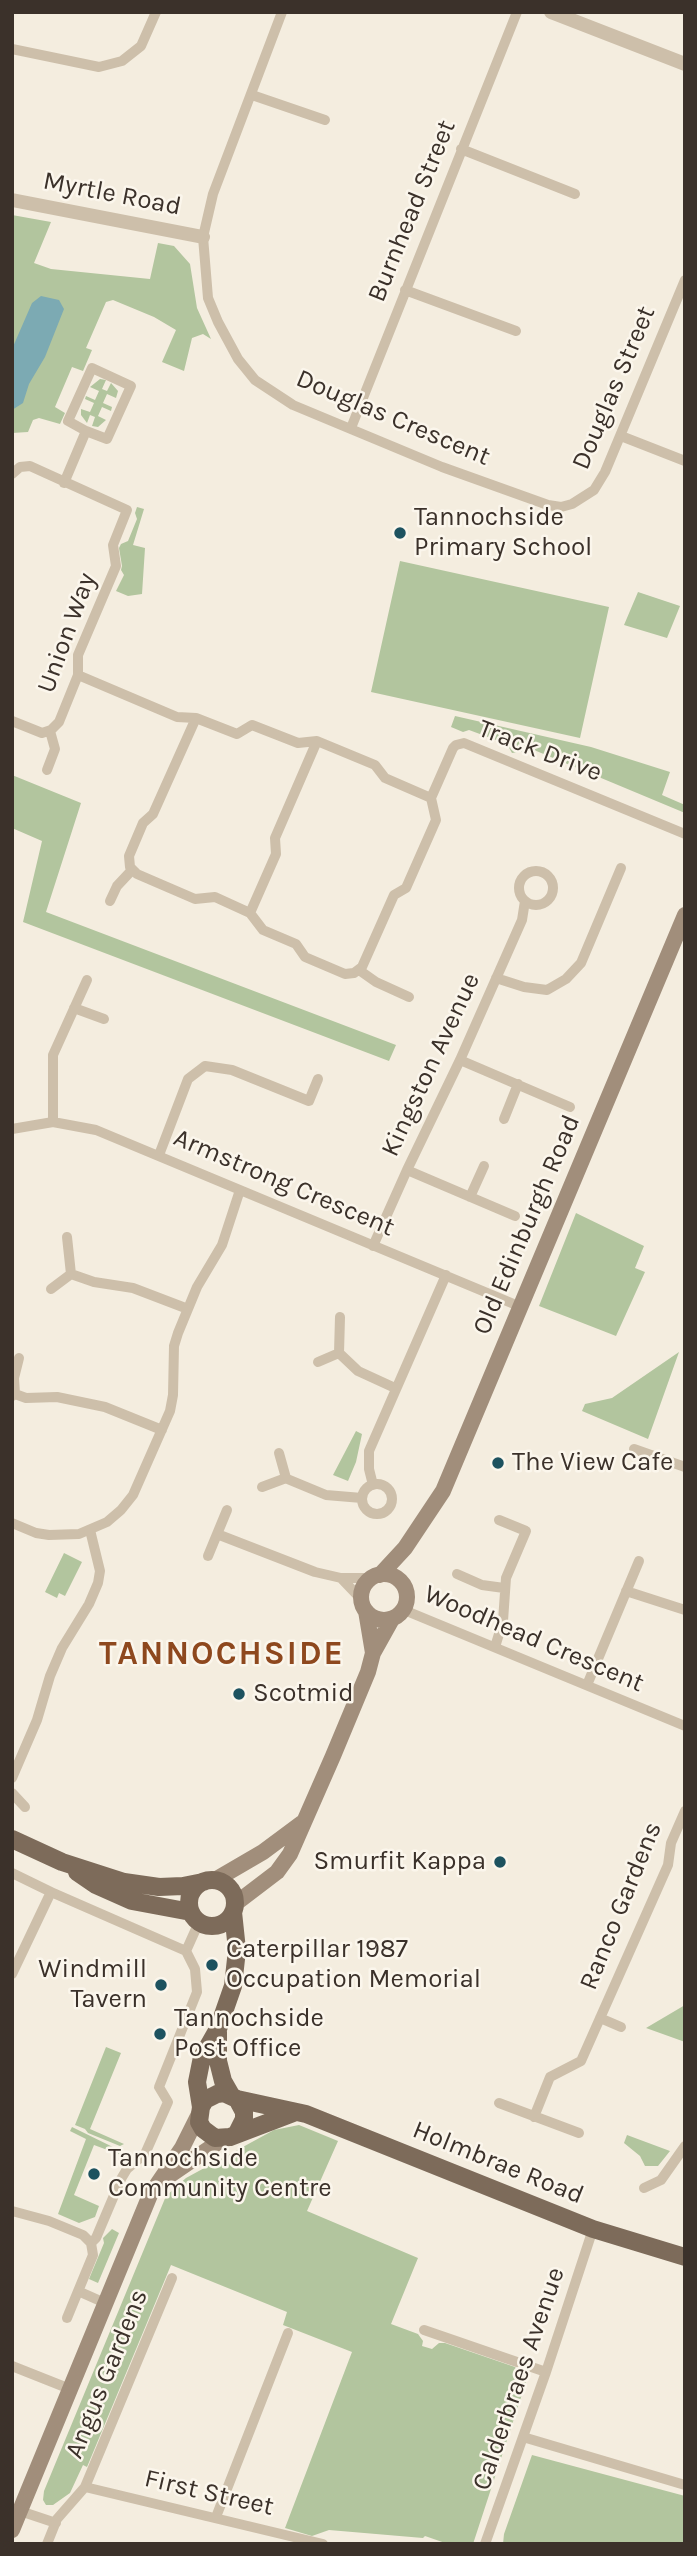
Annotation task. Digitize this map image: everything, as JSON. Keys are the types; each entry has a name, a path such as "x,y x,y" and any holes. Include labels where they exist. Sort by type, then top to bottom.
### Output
{"main road":[{"name":"Old Edinburgh Road","path":"364,1605 364,1587 405,1548 443,1491 685,915"},
{"path":"62,1862 96,1885 132,1901 200,1920 224,1922 234,1908 277,1871 289,1854 333,1756 368,1672 373,1653 407,1597 403,1584 405,1548"},
{"path":"377,1576 393,1576 403,1584"},
{"path":"364,1605 375,1618 398,1614"},
{"path":"364,1605 373,1653"},
{"path":"234,1972 224,1942 200,1920 189,1905 192,1891 263,1852 302,1823"},
{"path":"12,1839 62,1862 124,1882 159,1887 209,1881 223,1883 232,1891 237,1950 233,1986 218,2029 202,2057 197,2082 202,2129 208,2134 230,2136"},
{"path":"218,2029 218,2061 223,2081 244,2112 244,2119 230,2136"},
{"path":"12,2529 155,2186 182,2148 205,2100 217,2094 234,2097"},
{"name":"Holmbrae Road","path":"234,2097 306,2114 593,2229 685,2257"},
{"path":"155,2186 230,2136 295,2112"}],"street":[{"path":"12,49 99,67 111,64 122,61 141,46 156,12"},
{"name":"Douglas Crescent","path":"282,12 213,194 203,237 208,298 238,359 254,380 293,405 442,467 548,505 572,504"},
{"name":"Burnhead Street","path":"351,428 517,12"},
{"path":"551,12 685,64"},
{"path":"252,95 325,120"},
{"path":"461,149 575,194"},
{"name":"Myrtle Road","path":"12,200 203,237"},
{"name":"Douglas Street","path":"572,504 594,490 621,436 685,280"},
{"path":"405,290 516,331"},
{"path":"92,368 131,386 107,439 86,431 68,421 92,368"},
{"path":"64,483 86,431"},
{"path":"621,436 685,461"},
{"name":"Union Way","path":"12,474 26,465 127,510 113,545 116,566 78,654 78,675 59,722 50,731 38,732 12,721"},
{"path":"78,675 177,717 196,718 237,734 251,725 298,743 317,741 375,765 385,778 431,798"},
{"path":"196,718 153,814 143,823 128,862 132,870 195,899 215,897 250,913 263,930 296,944 305,957 345,974 359,970 376,982 409,996"},
{"name":"Union Way","path":"47,770 55,749 50,731"},
{"path":"250,913 276,854 275,838 317,741"},
{"name":"Track Drive","path":"359,970 394,895 406,888 436,820 431,798 453,748 464,743 685,834"},
{"path":"496,978 523,987 547,990 566,979 581,963 621,868"},
{"path":"110,901 117,886 132,870"},
{"name":"Kingston Avenue","path":"373,1246 522,920 525,901"},
{"path":"54,1122 53,1055 87,980"},
{"path":"74,1008 104,1019"},
{"path":"460,1060 570,1107"},
{"path":"159,1155 188,1079 205,1066 232,1070 309,1101 318,1079"},
{"path":"504,1119 517,1084"},
{"name":"Armstrong Crescent","path":"12,1129 54,1122 96,1130 521,1307"},
{"path":"471,1197 484,1166"},
{"path":"407,1170 515,1216"},
{"path":"12,1523 36,1533 68,1536 107,1522 133,1495 162,1430 173,1395 174,1346 197,1287 215,1261 222,1245 240,1190"},
{"path":"67,1237 71,1274"},
{"path":"71,1274 94,1282 132,1288 188,1309"},
{"path":"51,1289 71,1274"},
{"path":"373,1485 369,1469 369,1451 446,1275"},
{"path":"340,1317 339,1353 358,1371 395,1388"},
{"path":"318,1362 339,1353"},
{"path":"19,1358 14,1378 14,1395 26,1398 57,1397 105,1407 162,1430"},
{"path":"634,1448 685,1467"},
{"path":"279,1453 285,1478"},
{"path":"262,1487 285,1478 326,1495 362,1498"},
{"path":"373,1485 382,1485 390,1491 392,1498 389,1508 382,1513 369,1512 363,1504 366,1488 373,1485"},
{"path":"208,1556 227,1510"},
{"path":"495,1647 503,1620 503,1588 526,1531 499,1520"},
{"path":"12,1779 62,1648 89,1604 98,1583 100,1571 90,1530"},
{"path":"217,1534 315,1572 341,1578 377,1576"},
{"path":"587,1685 639,1561"},
{"path":"457,1574 482,1585 503,1588"},
{"path":"341,1578 364,1605"},
{"path":"626,1591 685,1610"},
{"name":"Woodhead Crescent","path":"398,1614 495,1647 685,1726"},
{"path":"12,1793 25,1807"},
{"name":"Ranco Gardens","path":"534,2117 550,2077 581,2061 668,1865 671,1843 685,1811"},
{"path":"12,1873 186,1951 195,1969 197,1992 159,2087 168,2102 145,2154 127,2169 96,2238 91,2243"},
{"path":"12,1974 51,1892"},
{"path":"186,1951 200,1920"},
{"name":"Ranco Gardens","path":"600,2018 621,2027"},
{"path":"499,2103 579,2133"},
{"path":"644,2188 661,2180 685,2146"},
{"path":"12,2211 49,2221 83,2235 91,2243 93,2255 67,2318"},
{"name":"Calderbraes Avenue","path":"485,2544 547,2372 593,2229"},
{"name":"Angus Gardens","path":"47,2544 56,2523 85,2487 172,2278"},
{"path":"78,2291 105,2303"},
{"path":"424,2330 547,2372"},
{"path":"216,2517 288,2333"},
{"path":"12,2366 70,2389"},
{"path":"523,2437 685,2485"},
{"name":"First Street","path":"85,2487 323,2544"},
{"path":"20,2511 56,2523"}],"green space":[{"path":"12,215 51,222 34,263 51,269 150,279 158,243 174,246 190,264 197,308 211,339 203,334 192,338 184,371 162,362 176,330 154,317 113,300 106,302 86,348 92,350 83,371 72,367 55,407 65,413 60,424 39,418 33,420 28,432 12,433"},
{"path":"100,379 106,380 102,389 107,391 111,383 118,391 116,398 107,394 103,403 112,407 111,411 102,407 98,416 106,420 98,427 92,426 95,417 90,415 87,423 81,415 81,409 90,412 94,403 85,399 86,396 95,400 99,391 90,387"},
{"path":"137,507 144,509 133,545 145,548 142,594 128,596 116,591 124,575 119,548 128,541 137,519"},
{"path":"400,561 609,607 580,738 371,692"},
{"path":"638,592 680,606 667,638 624,625"},
{"path":"455,716 591,747 670,772 662,795 685,805 685,813 534,750 512,753 507,744 469,730 463,732 451,727"},
{"path":"12,775 81,803 46,912 396,1045 389,1061 23,922 42,841 12,828"},
{"path":"576,1213 644,1246 635,1268 645,1272 616,1336 539,1306"},
{"path":"679,1352 648,1439 582,1411 585,1404 612,1398"},
{"path":"356,1431 362,1434 356,1462 348,1481 333,1475"},
{"path":"64,1553 82,1562 65,1596 59,1593 57,1598 45,1592"},
{"path":"685,2005 685,2042 646,2028"},
{"path":"106,2047 121,2053 90,2129 124,2144 120,2146 75,2125"},
{"path":"299,2125 338,2141 307,2211 418,2258 391,2324 418,2334 423,2341 422,2346 432,2349 439,2343 445,2343 515,2367 526,2382 473,2544 448,2544 425,2536 423,2538 329,2530 312,2536 285,2528 352,2352 283,2325 287,2312 171,2265 87,2467 83,2465 70,2493 53,2505 46,2505 43,2500 44,2491 166,2196 186,2178 274,2130"},
{"path":"72,2127 119,2150 121,2155 94,2145 74,2195 99,2206 95,2217 79,2223 58,2214 86,2139 70,2131"},
{"path":"627,2135 670,2151 658,2166 645,2166 640,2156 624,2143"},
{"path":"112,2229 119,2233 98,2283 89,2279 104,2243 103,2238"},
{"path":"532,2455 685,2496 685,2544 503,2544 504,2534"}],"water":[{"path":"41,296 59,300 64,309 23,403 12,410 12,349 32,303"}],"place":[{"name":"Tannochside Primary School","path":"400,533"},
{"name":"The View Cafe","path":"498,1463"},
{"name":"Scotmid","path":"239,1694"},
{"name":"Smurfit Kappa","path":"500,1862"},
{"name":"Caterpillar 1987 Occupation Memorial","path":"212,1965"},
{"name":"Windmill Tavern","path":"161,1985"},
{"name":"Tannochside Post Office","path":"160,2034"},
{"name":"Tannochside Community Centre","path":"94,2174"}],"district":[{"name":"TANNOCHSIDE","path":"222,1655"}]}
